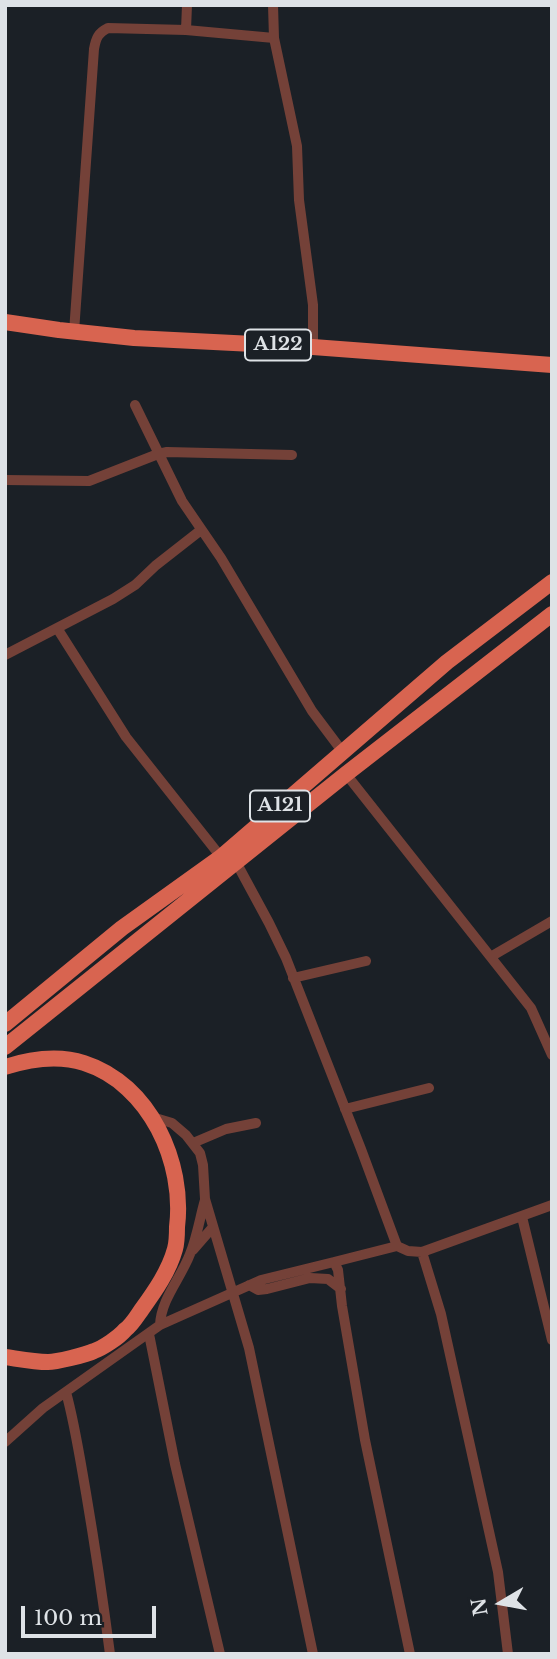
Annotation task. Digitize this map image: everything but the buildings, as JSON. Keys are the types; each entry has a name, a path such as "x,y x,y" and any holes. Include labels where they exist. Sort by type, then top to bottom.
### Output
{"highway":[{"name":"A122","path":"5,322 134,338 313,347 552,365"},
{"name":"A121","path":"5,1047 228,860 342,751 447,662 552,582"},
{"name":"A121","path":"5,1024 122,928 228,860 346,774 552,614"},
{"path":"5,1066 27,1060 64,1059 85,1063 107,1073 128,1089 151,1117 173,1165 178,1194 175,1248 162,1280 126,1330 94,1351 50,1362 5,1357"}],"street":[{"path":"186,30 187,5"},
{"path":"273,5 274,38 297,146 299,200 313,305 313,347"},
{"path":"74,332 94,48 97,37 108,28 186,30 274,38"},
{"path":"135,405 182,501 221,558 312,711 342,751"},
{"path":"5,480 89,481 167,452 292,455"},
{"path":"5,654 113,599 135,585 201,530"},
{"path":"57,628 126,737 228,860 269,923 361,1149 397,1246"},
{"path":"346,774 531,1008 552,1055"},
{"path":"492,956 552,921"},
{"path":"293,978 366,961"},
{"path":"345,1109 429,1088"},
{"path":"151,1117 172,1123 200,1153 205,1199 249,1348 313,1654"},
{"path":"193,1143 226,1129 256,1123"},
{"path":"160,1325 164,1304 190,1254 205,1199"},
{"path":"5,1442 43,1408 160,1325 249,1285 397,1246 408,1251 422,1252 552,1205"},
{"path":"522,1217 552,1339"},
{"path":"190,1254 213,1227"},
{"path":"422,1252 441,1314 498,1572 508,1654"},
{"path":"334,1262 338,1270 365,1440 410,1654"},
{"path":"249,1285 258,1290 267,1289 310,1278 328,1279 341,1289"},
{"path":"149,1334 175,1464 220,1654"},
{"path":"66,1392 73,1419 110,1654"}]}
